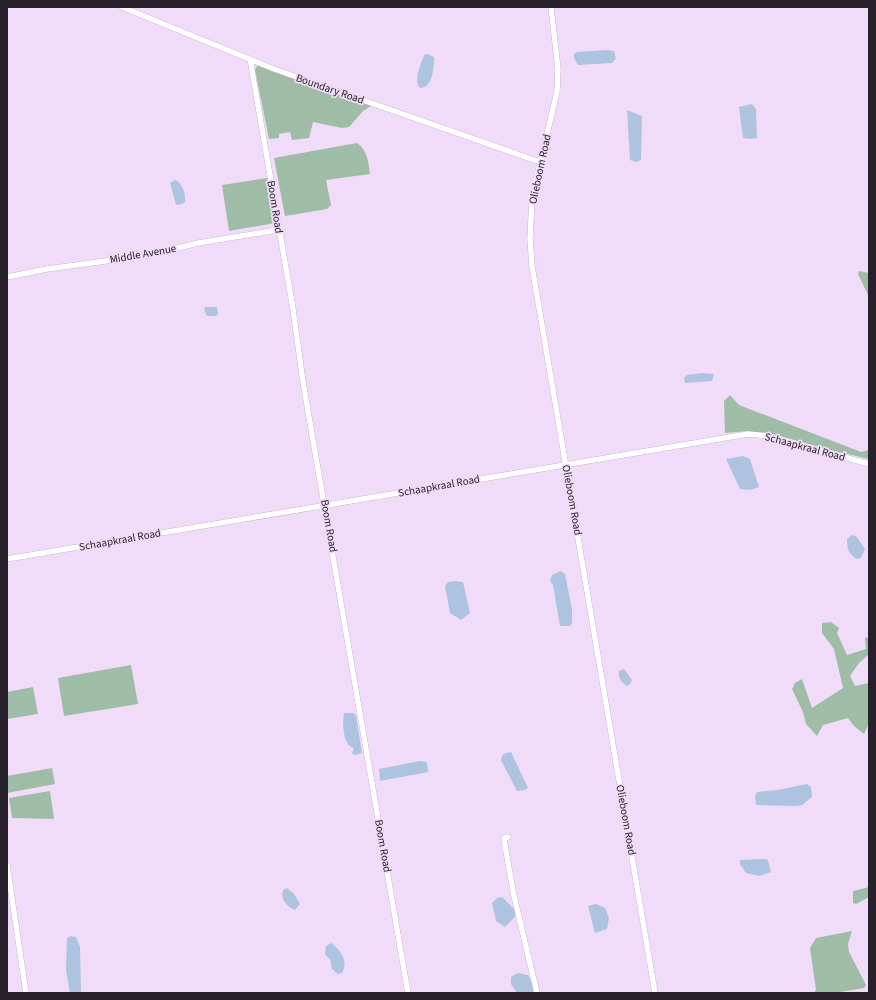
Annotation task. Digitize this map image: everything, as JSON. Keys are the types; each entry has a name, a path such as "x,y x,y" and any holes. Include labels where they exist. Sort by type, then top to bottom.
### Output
{"street":[{"name":"Boundary Road","path":"122,7 250,59 540,162"},
{"name":"Olieboom Road","path":"551,7 558,69 557,92 532,196 530,239 532,266 655,993"},
{"name":"Boom Road","path":"250,59 408,993"},
{"name":"Middle Avenue","path":"7,278 48,269 150,255 198,243 278,230"},
{"name":"Schaapkraal Road","path":"7,559 748,434 769,436 869,464"},
{"path":"508,836 504,838 504,840 514,896 537,993"},
{"path":"7,865 26,993"}],"green space":[{"path":"257,66 371,106 363,111 349,127 342,128 313,122 309,138 292,140 290,132 279,134 279,138 269,139 255,70"},
{"path":"357,143 361,146 365,153 370,174 326,180 331,205 327,209 285,216 274,158"},
{"path":"267,178 275,223 229,231 222,185"},
{"path":"859,271 869,273 869,297 858,274"},
{"path":"730,395 739,405 861,452 869,450 869,459 748,431 725,433 724,401"},
{"path":"831,622 839,628 837,633 847,655 866,649 865,638 869,637 869,654 859,663 850,676 855,686 869,683 869,723 864,734 854,726 848,718 823,725 817,736 806,724 803,712 792,689 795,683 802,679 812,708 843,688 834,649 822,633 822,623"},
{"path":"131,665 138,704 64,716 58,678"},
{"path":"33,687 38,714 7,719 7,692"},
{"path":"52,768 55,784 7,793 7,776"},
{"path":"50,791 54,819 12,818 9,798"},
{"path":"869,887 869,897 856,904 853,903 853,891"},
{"path":"852,931 848,944 849,952 866,985 864,988 834,993 814,993 816,990 810,948 816,938"}],"water":[{"path":"614,51 616,58 612,63 578,65 574,58 574,54 577,52"},
{"path":"427,54 434,57 432,76 428,85 420,88 417,76 424,55"},
{"path":"752,104 756,109 757,138 743,138 739,107"},
{"path":"627,110 642,116 641,160 636,162 630,160"},
{"path":"175,180 182,186 185,199 185,202 182,204 176,205 170,183"},
{"path":"206,307 217,307 218,314 216,316 207,316 204,309"},
{"path":"701,373 714,374 712,381 685,383 684,378 687,375"},
{"path":"743,456 750,459 759,487 750,490 740,489 726,459"},
{"path":"852,535 856,536 865,549 861,558 856,559 848,550 847,539"},
{"path":"561,571 565,574 572,609 572,623 570,626 560,626 553,585 550,581 552,575"},
{"path":"448,582 463,582 470,613 461,620 450,613 445,586"},
{"path":"624,669 632,680 627,686 619,676 619,671"},
{"path":"344,713 354,713 356,716 362,753 354,755 352,753 354,748 350,746 345,739 343,728"},
{"path":"511,752 528,788 525,790 517,791 501,760 503,754"},
{"path":"420,761 427,762 428,772 380,781 379,769"},
{"path":"807,784 811,787 812,797 802,805 756,805 755,796 757,792"},
{"path":"740,860 768,860 771,872 760,876 746,873 740,864"},
{"path":"287,888 294,894 300,904 295,910 289,907 283,899 283,890"},
{"path":"502,897 516,911 515,917 505,927 496,921 492,903 497,898"},
{"path":"596,904 605,908 609,918 607,929 595,933 588,906"},
{"path":"71,936 76,937 80,947 81,993 70,993 66,970 67,938"},
{"path":"331,943 343,956 345,965 342,973 338,974 333,970 331,967 331,961 325,954 326,946"},
{"path":"518,973 528,975 533,984 533,993 517,993 511,984 511,977"}]}
